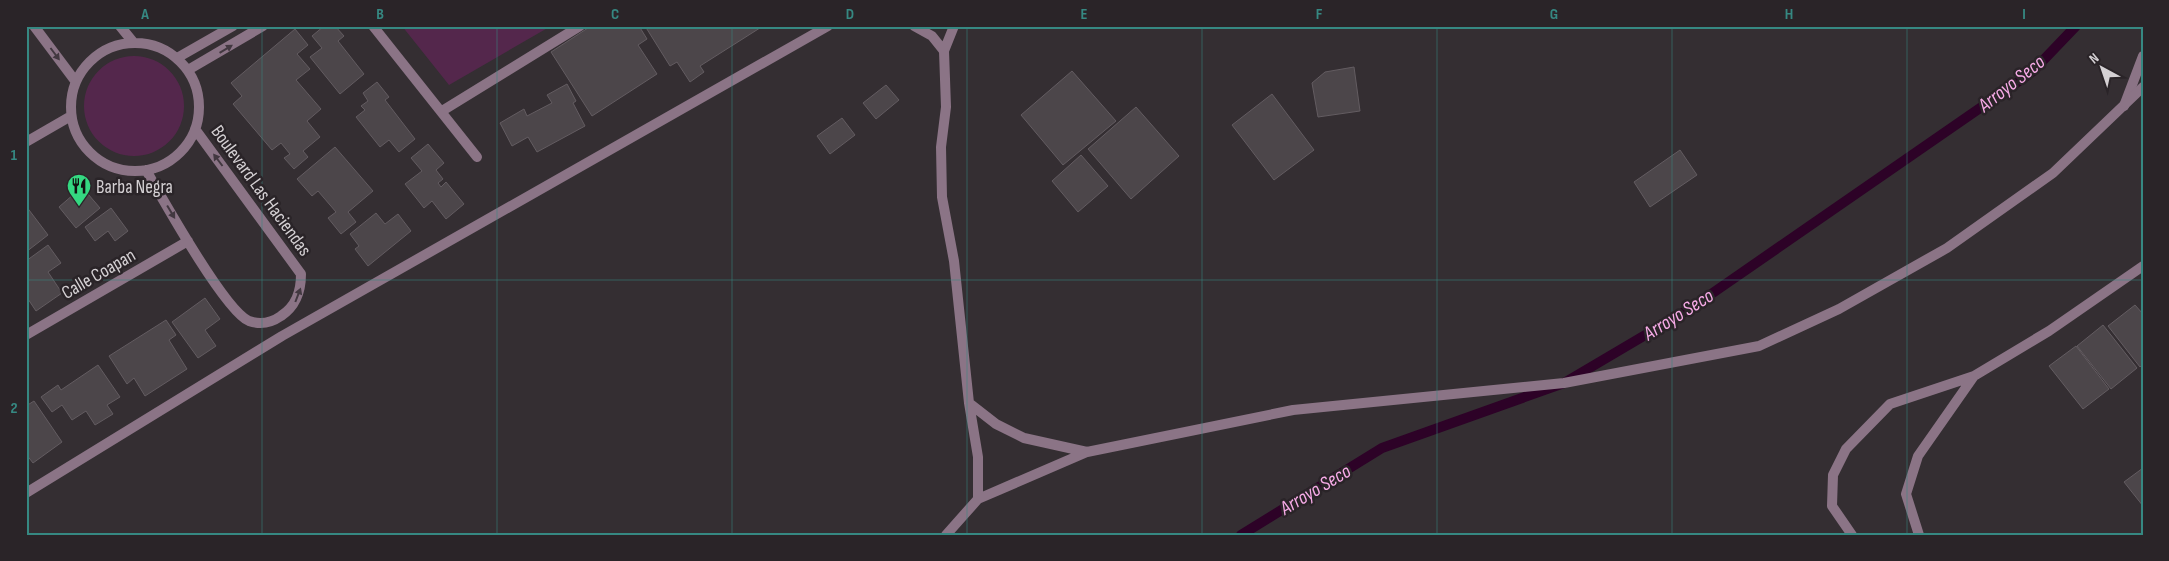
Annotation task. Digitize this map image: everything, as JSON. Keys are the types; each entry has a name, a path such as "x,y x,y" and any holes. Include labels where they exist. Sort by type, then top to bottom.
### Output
{"street":[{"path":"34,26 76,82"},
{"path":"120,26 133,42"},
{"path":"177,58 233,26"},
{"path":"188,70 263,26"},
{"path":"373,26 477,156"},
{"path":"442,111 580,26"},
{"path":"26,493 282,336 828,26"},
{"path":"914,26 932,36 944,50"},
{"path":"954,26 944,50 946,107 941,147 942,196 954,261 969,403 978,457 978,499"},
{"path":"133,42 164,49 177,58 188,70 195,84 199,113 195,129 184,149 167,163 146,170 129,171 112,167 97,159 71,116 71,98 76,82 84,67 98,54 115,46 133,42"},
{"path":"2124,107 2143,56"},
{"path":"946,535 978,499 1087,452 1293,410 1564,383 1759,346 1839,309 1947,248 2053,172 2143,87"},
{"path":"26,142 71,116"},
{"name":"Boulevard Las Haciendas","path":"195,129 301,274 301,287 296,301 290,310 278,318"},
{"path":"146,170 188,241 230,304 248,320 265,324 278,318 282,336"},
{"name":"Calle Coapan","path":"26,335 188,241"},
{"path":"1852,535 1832,506 1833,475 1846,449 1890,404 1974,376 2049,330 2143,266"},
{"path":"1919,535 1906,494 1918,456 1974,376"},
{"path":"969,403 996,424 1024,438 1087,452"}],"shaded area":[{"path":"402,26 551,26 449,85"},
{"path":"134,56 144,57 162,64 176,78 183,96 183,116 176,134 162,148 144,155 134,156 124,155 106,148 92,134 85,116 84,106 85,96 92,78 106,64 124,57"}],"building":[{"path":"324,26 335,26 344,36 338,41 364,74 340,94 310,57 322,48 312,36"},
{"path":"591,26 639,26 647,39 638,45 657,74 592,116 551,52"},
{"path":"645,26 763,26 700,66 704,72 690,82 677,62 670,66"},
{"path":"295,29 308,45 297,54 310,69 296,80 321,109 307,121 320,137 303,151 308,157 294,169 284,158 290,154 281,143 272,150 233,104 242,96 231,83"},
{"path":"1354,67 1360,111 1318,117 1312,83 1325,72"},
{"path":"1072,71 1116,121 1063,165 1021,115"},
{"path":"377,82 389,97 385,100 415,139 399,152 389,140 380,147 356,117 365,110 361,106 368,101 363,93"},
{"path":"567,84 576,101 573,103 585,126 537,152 528,137 512,146 500,123 524,109 527,116 552,103 547,95"},
{"path":"886,85 899,100 876,119 863,103"},
{"path":"1272,94 1314,150 1274,180 1232,125"},
{"path":"1136,107 1179,156 1131,199 1088,149"},
{"path":"842,118 855,135 830,154 817,136"},
{"path":"428,144 444,163 436,170 443,179 438,183 441,187 446,182 464,204 446,219 432,201 424,208 405,184 422,171 411,158"},
{"path":"335,147 373,191 348,212 356,222 341,234 328,218 336,212 318,191 312,196 297,179"},
{"path":"1680,150 1697,175 1650,207 1634,182"},
{"path":"1081,155 1108,186 1078,212 1052,181"},
{"name":"Barba Negra","path":"82,187 100,208 76,228 59,207"},
{"path":"26,206 48,235 26,252"},
{"path":"111,208 128,231 115,241 108,231 95,241 85,227"},
{"path":"376,213 385,224 398,214 411,231 368,266 355,249 359,246 350,234"},
{"path":"48,245 61,263 48,272 62,293 36,311 26,296 26,261"},
{"path":"205,298 220,319 205,330 216,346 198,358 172,322"},
{"path":"2135,305 2143,314 2143,364 2140,367 2108,326"},
{"path":"166,320 176,335 169,340 187,369 145,396 134,378 127,384 109,356"},
{"path":"2103,325 2137,368 2111,389 2077,346"},
{"path":"2076,346 2109,389 2083,409 2049,366"},
{"path":"98,365 120,397 107,405 113,414 95,425 86,411 72,420 62,405 52,412 41,397 58,385 61,390"},
{"path":"34,401 62,442 33,463 26,454 26,406"},
{"path":"2143,468 2143,506 2124,482"}],"waterway":[{"name":"Arroyo Seco","path":"1241,535 1382,448 1564,383 1691,308 2032,72 2076,26"}],"place":[{"name":"Barba Negra","path":"79,207"}]}
